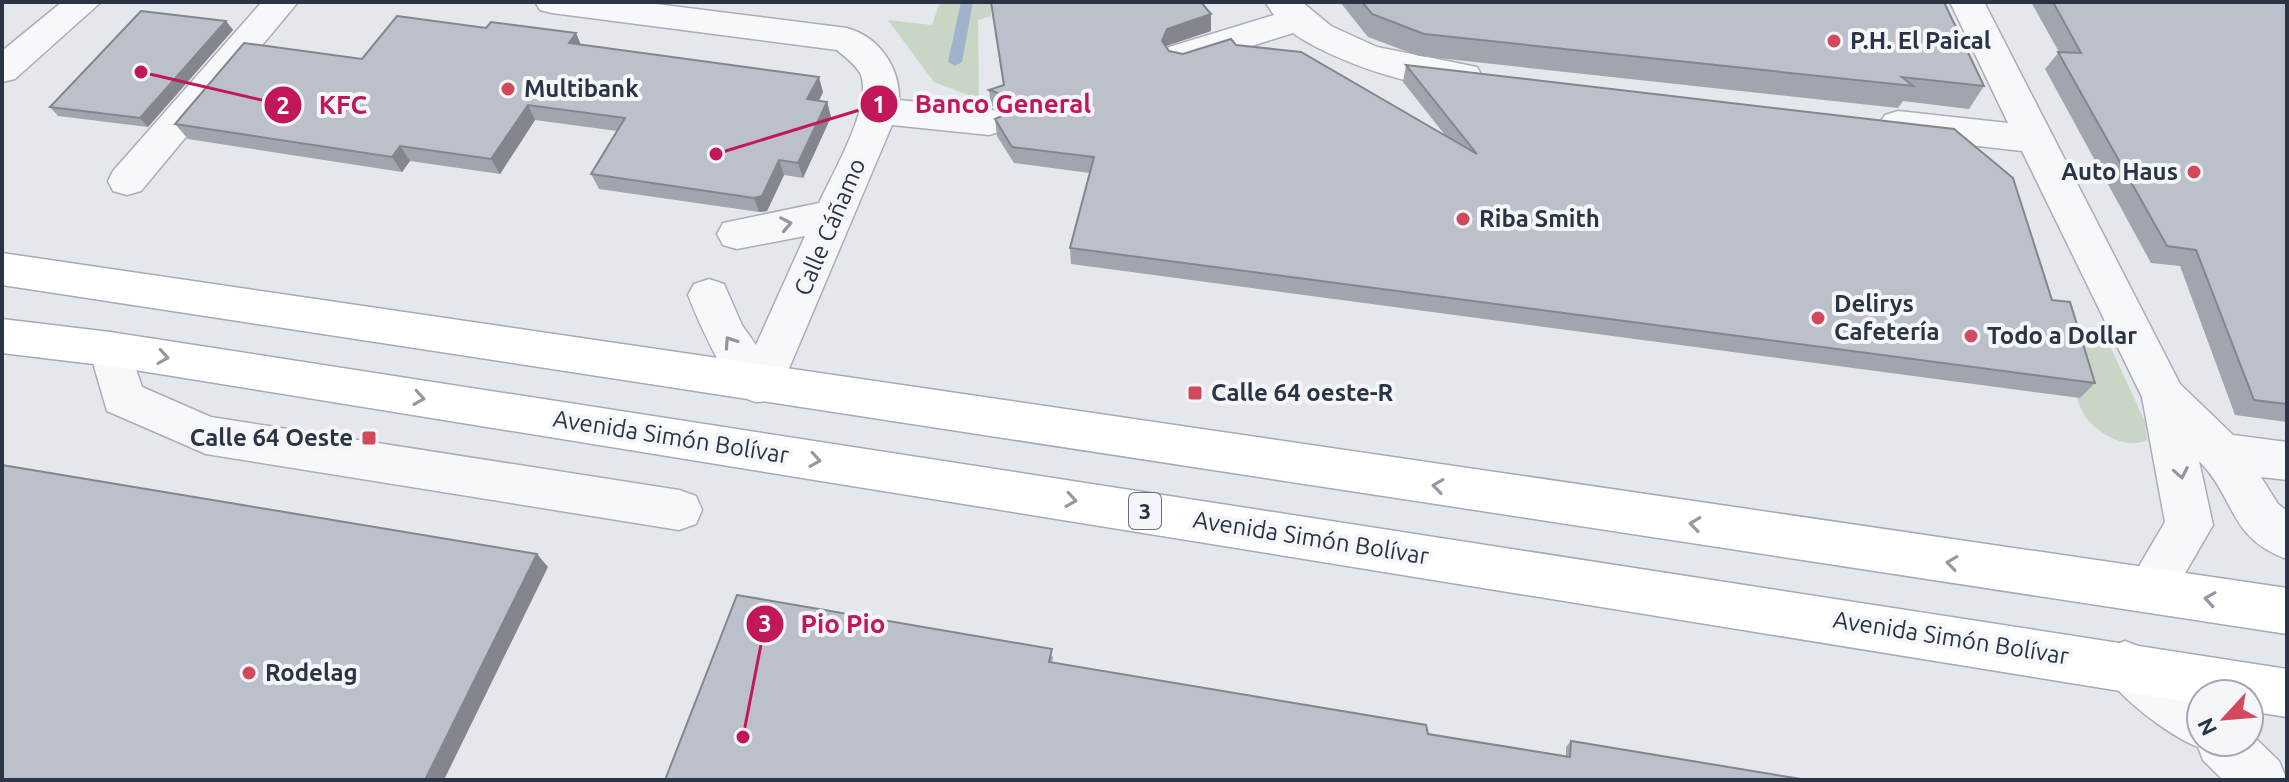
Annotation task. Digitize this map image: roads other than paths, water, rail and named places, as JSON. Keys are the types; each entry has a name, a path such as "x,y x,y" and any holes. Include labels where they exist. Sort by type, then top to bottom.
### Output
{"main road":[{"path":"2,269 760,385 2287,611"},
{"name":"Avenida Simón Bolívar","path":"2,336 110,349 2287,693"}],"street":[{"path":"2,70 84,2"},
{"path":"127,181 281,2"},
{"name":"Calle Cáñamo","path":"552,2 847,40 875,63 882,85 879,111 760,385"},
{"path":"1967,2 2164,397 2189,525 2149,590"},
{"path":"1182,56 1289,11 1339,45 1416,71 1495,80"},
{"path":"879,111 989,122"},
{"path":"1861,120 2035,139"},
{"path":"737,234 836,215"},
{"path":"709,295 723,332 760,385"},
{"path":"110,349 123,398 206,435 679,510"},
{"path":"2164,397 2221,453 2261,519 2287,538"},
{"path":"2221,453 2287,461"},
{"path":"2125,665 2185,711"},
{"path":"2238,758 2260,780"}],"waterway":[{"path":"955,62 967,2"}],"place":[{"name":"P.H. El Paical","path":"1834,41"},
{"name":"KFC","path":"141,72"},
{"name":"Multibank","path":"508,89"},
{"name":"Banco General","path":"716,154"},
{"name":"Auto Haus","path":"2194,172"},
{"name":"Riba Smith","path":"1463,219"},
{"name":"Delirys Cafetería","path":"1818,318"},
{"name":"Todo a Dollar","path":"1971,336"},
{"name":"Calle 64 oeste-R","path":"1195,393"},
{"name":"Calle 64 Oeste","path":"369,438"},
{"name":"Rodelag","path":"249,673"},
{"name":"Pio Pio","path":"743,737"}]}
